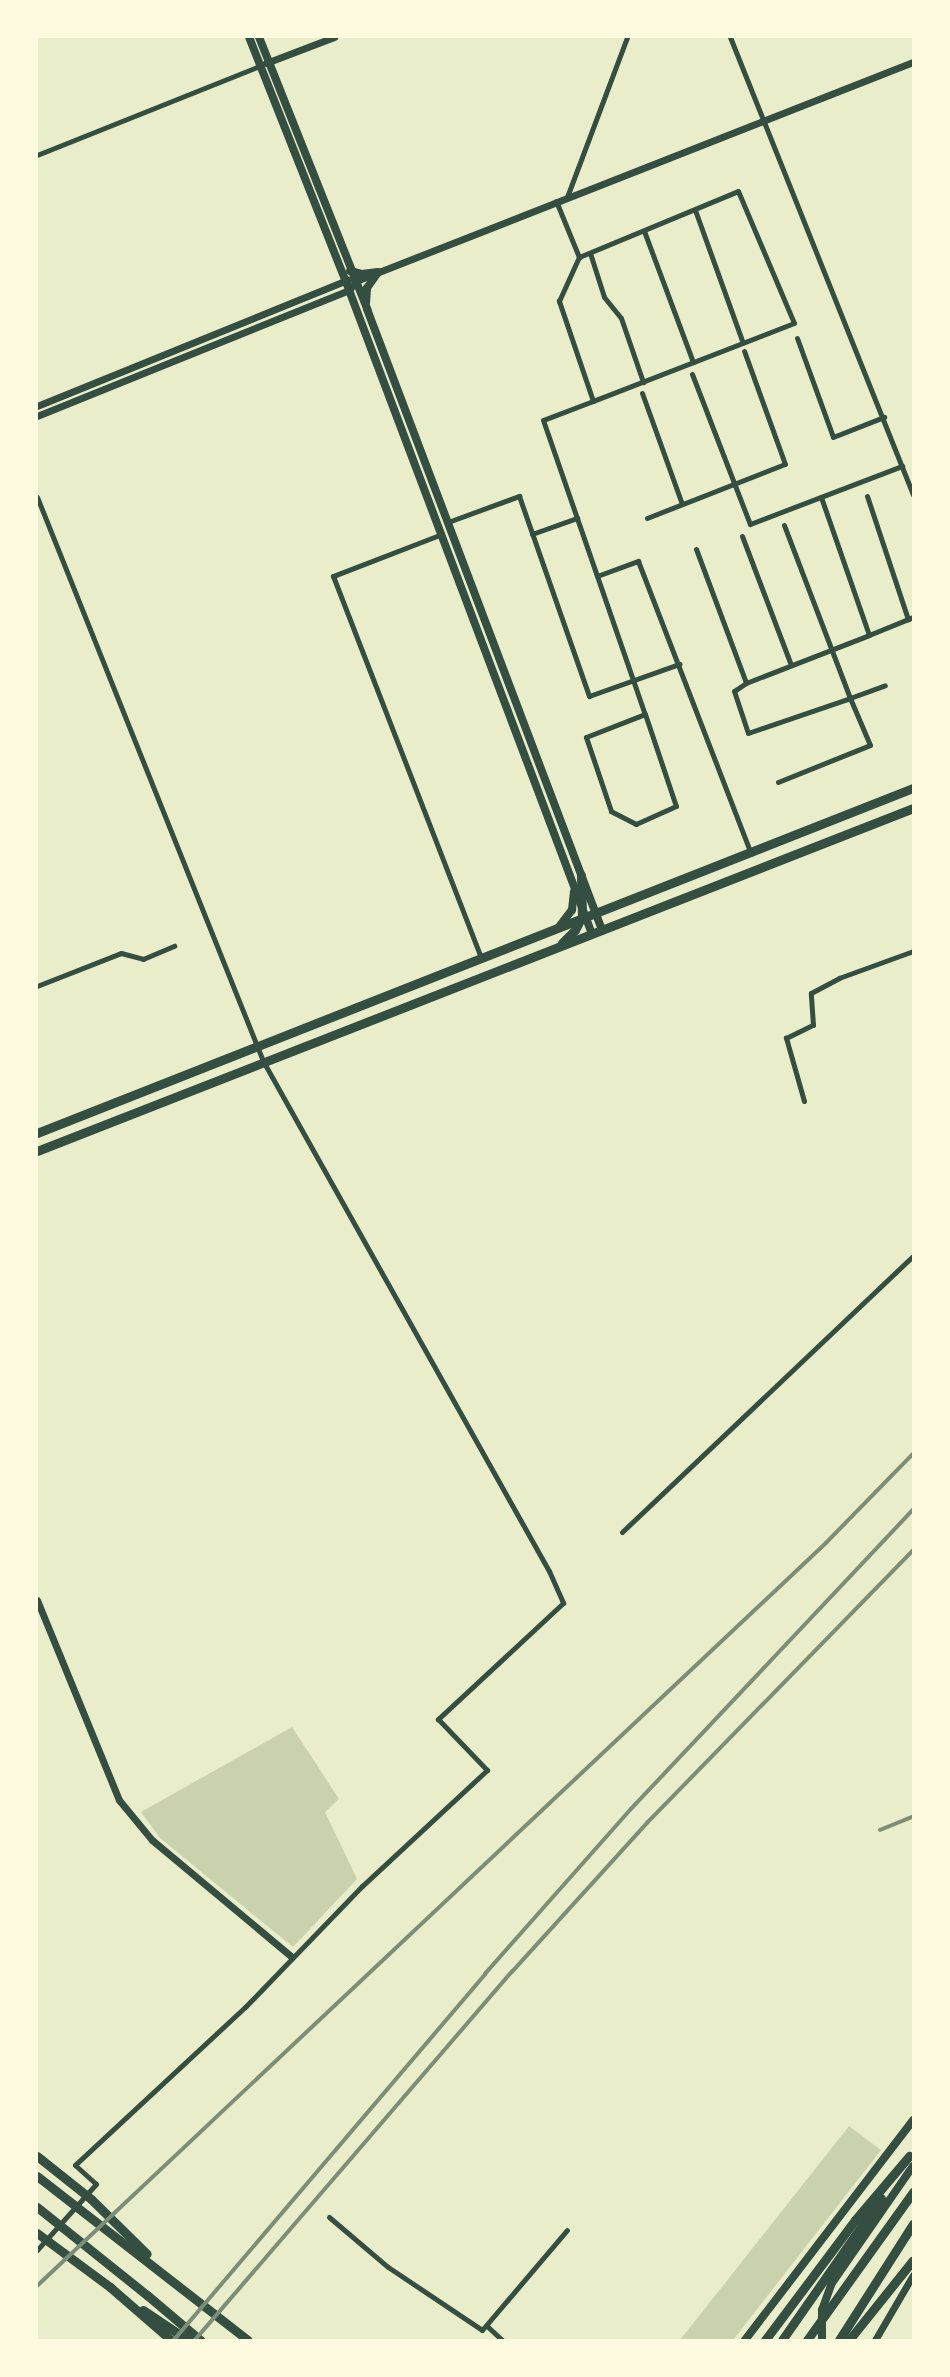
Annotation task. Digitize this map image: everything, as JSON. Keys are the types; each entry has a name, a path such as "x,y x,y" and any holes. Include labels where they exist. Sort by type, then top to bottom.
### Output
{"main road":[{"path":"249,37 265,64 367,309 576,877 583,917 592,934"},
{"path":"260,37 265,64 344,280 576,877 602,930"},
{"path":"336,257 354,277"},
{"path":"354,277 378,272"},
{"path":"367,309 367,288 378,272"},
{"path":"37,1133 554,932 583,917 596,915 913,788"},
{"path":"37,1151 913,808"},
{"path":"554,932 572,910 576,877"},
{"path":"558,947 570,936 583,917"},
{"path":"745,2340 913,2120"},
{"path":"37,2156 117,2222 165,2273"},
{"path":"765,2340 855,2220 912,2158"},
{"path":"782,2340 912,2158"},
{"path":"822,2340 822,2310 832,2283 912,2158"},
{"path":"37,2176 248,2340"},
{"path":"807,2340 913,2192"},
{"path":"37,2207 200,2340"},
{"path":"37,2224 77,2262"},
{"path":"839,2340 913,2224"},
{"path":"37,2233 188,2340"},
{"path":"849,2340 913,2260"},
{"path":"110,2287 171,2340"}],"street":[{"path":"37,155 334,37"},
{"path":"567,197 627,37"},
{"path":"730,37 913,495"},
{"path":"378,272 913,62"},
{"path":"593,401 559,301 579,257 738,191 794,323 643,382 593,401 543,420 645,714 676,806 636,824 611,811 586,737 645,714"},
{"path":"556,201 579,257"},
{"path":"695,209 743,343"},
{"path":"644,231 693,362"},
{"path":"590,253 604,297 621,318 643,382"},
{"path":"37,405 354,277"},
{"path":"37,416 349,290 354,277"},
{"path":"797,338 833,437 884,417"},
{"path":"647,518 785,464 744,351"},
{"path":"692,374 750,524 902,466"},
{"path":"642,393 682,504"},
{"path":"447,522 519,496 589,696 678,664"},
{"path":"867,496 911,618 746,683 734,691 748,733 885,685"},
{"path":"37,497 263,1061 549,1571 563,1603 438,1719 487,1770 362,1886 245,2007 75,2165 96,2184 37,2250"},
{"path":"821,497 869,635"},
{"path":"532,534 577,518"},
{"path":"778,782 870,745 830,650 784,525"},
{"path":"442,534 333,576 482,959"},
{"path":"742,536 792,665"},
{"path":"696,549 746,683"},
{"path":"597,576 638,561 751,854"},
{"path":"37,986 121,953 143,959 174,946"},
{"path":"804,1101 786,1038 813,1026 811,993 839,978 913,951"},
{"path":"621,1532 913,1256"},
{"path":"37,1600 119,1800 152,1840 292,1957"},
{"path":"329,2217 398,2274 482,2330 567,2230"},
{"path":"875,2340 913,2275"},
{"path":"487,2326 502,2340"}],"green space":[{"path":"292,1727 339,1799 325,1812 357,1879 293,1947 160,1838 141,1812"},
{"path":"849,2126 881,2150 733,2340 680,2340"}],"railway":[{"path":"37,2286 826,1543 913,1454"},
{"path":"174,2340 485,1974 631,1809 913,1510"},
{"path":"195,2340 512,1972 648,1822 913,1550"},
{"path":"880,1830 913,1817"}]}
